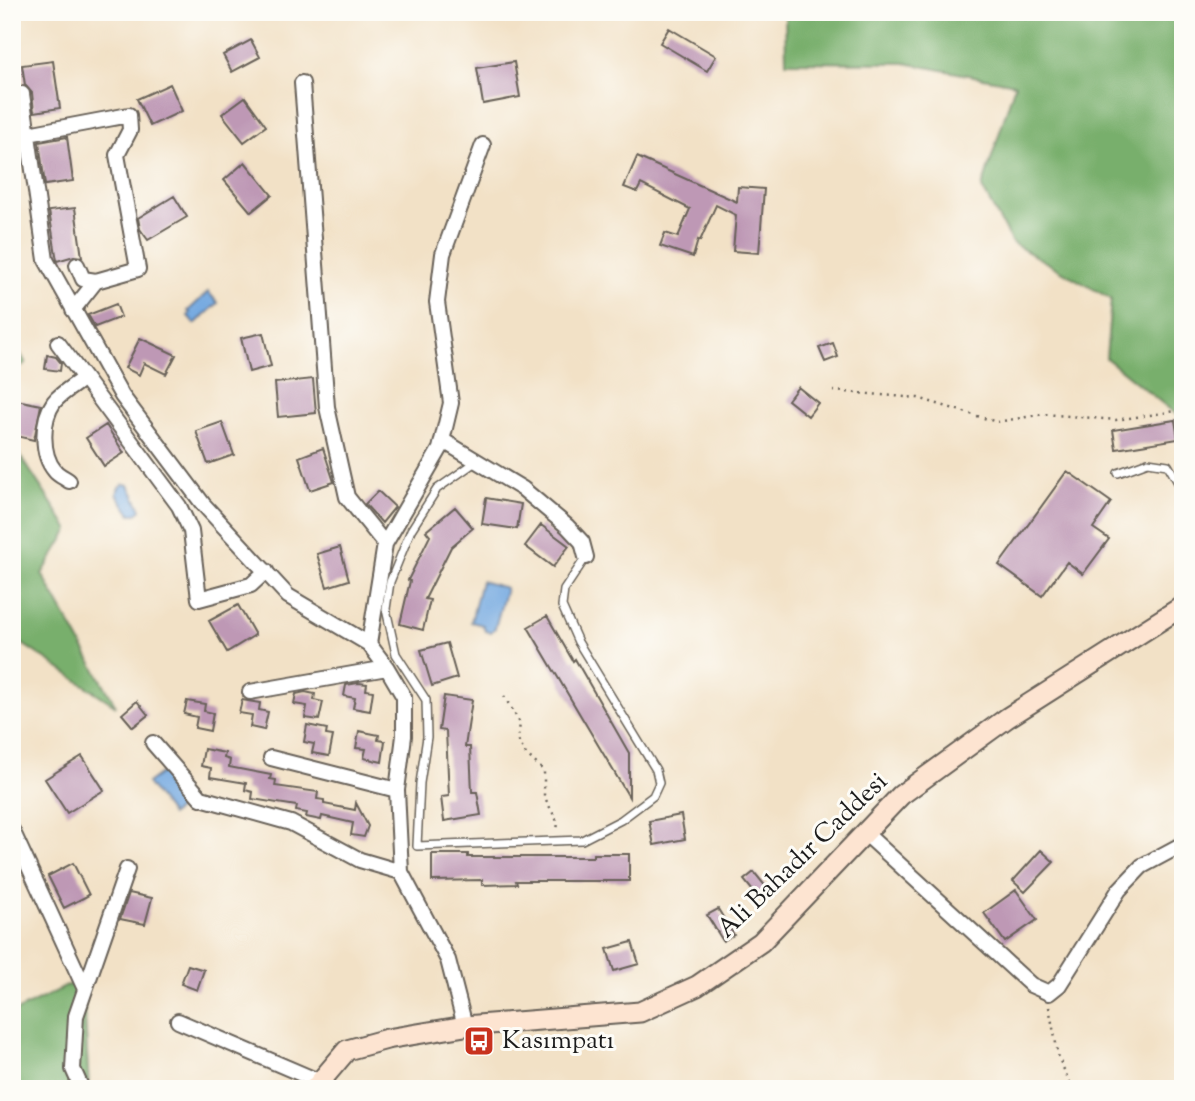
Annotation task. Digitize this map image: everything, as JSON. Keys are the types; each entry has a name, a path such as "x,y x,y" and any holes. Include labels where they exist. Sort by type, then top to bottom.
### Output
{"main road":[{"name":"Ali Bahadır Caddesi","path":"316,1085 347,1051 387,1039 465,1026 640,1012 697,986 761,942 901,795 1007,718 1183,606"}],"street":[{"path":"302,83 327,407 347,497 385,544"},
{"path":"22,94 46,260 122,396 203,504 288,596 369,644 404,696 404,736 397,790 401,872 448,960 465,1026"},
{"path":"28,134 129,115 130,130 117,155 138,269 96,281 83,279 76,265"},
{"path":"369,644 385,544 440,449 451,403 438,302 443,254 483,145"},
{"path":"73,310 96,281"},
{"path":"58,343 179,506 191,531 199,599 251,585 266,571"},
{"path":"69,481 56,472 48,459 44,440 47,418 54,402 84,378"},
{"path":"442,440 523,489 582,542 586,557"},
{"path":"250,692 387,668"},
{"path":"153,743 201,798 291,823 360,860 401,872"},
{"path":"271,758 397,790"},
{"path":"12,830 85,989"},
{"path":"865,833 1031,985 1049,993 1059,985 1119,890 1142,866 1183,844"},
{"path":"82,1089 73,1069 76,1016 127,869"},
{"path":"178,1021 316,1085"}],"lane":[{"path":"477,461 437,489 411,530 390,582 386,609 396,654 426,700 427,737 420,783 417,846 582,840 621,820 653,796 659,783 656,770 578,642 562,606 564,590 586,557"},
{"path":"1118,473 1148,461 1168,465 1183,491"}],"path":[{"path":"833,391 918,398 997,422 1045,414 1116,420 1183,410"},
{"path":"504,696 520,723 518,740 526,753 544,771 544,796 558,823 556,841"},
{"path":"1049,993 1049,1017 1059,1059 1073,1089"}],"green space":[{"path":"785,12 1183,12 1183,420 1106,358 1111,299 1012,243 982,188 1015,84 905,63 786,62"},
{"path":"12,340 26,363 12,373"},
{"path":"12,443 69,530 42,574 116,706 12,637"},
{"path":"83,978 89,1089 12,1089 12,1013"}],"water":[{"path":"208,292 218,303 195,324 188,316 188,311"},
{"path":"129,485 141,509 137,514 131,514 117,494 119,487"},
{"path":"481,581 506,588 495,628 491,632 485,631 483,625 471,622"},
{"path":"162,772 186,804 171,815 147,783"}],"building":[{"path":"669,28 716,56 707,71 660,43"},
{"path":"251,40 260,57 232,72 223,55"},
{"path":"53,61 60,108 34,112 32,93 25,85 22,65"},
{"path":"514,62 520,97 483,104 477,68"},
{"path":"170,84 182,111 150,126 137,99"},
{"path":"245,97 266,126 244,142 222,114"},
{"path":"67,137 73,181 45,185 39,142"},
{"path":"637,157 737,202 738,187 764,189 759,253 733,251 736,215 716,205 700,241 698,240 693,257 660,246 665,233 678,237 690,209 641,184 637,192 624,187"},
{"path":"245,162 272,195 251,212 224,180"},
{"path":"174,196 187,217 148,240 140,229 138,218"},
{"path":"75,208 82,257 74,256 57,261 49,211"},
{"path":"116,304 121,317 95,327 88,315"},
{"path":"263,333 271,366 249,372 241,338"},
{"path":"140,338 176,355 166,374 144,363 139,375 125,368"},
{"path":"833,343 838,357 825,362 819,348"},
{"path":"47,355 56,357 61,363 60,371 45,369"},
{"path":"313,379 316,413 278,417 275,383"},
{"path":"798,387 818,403 808,416 788,400"},
{"path":"12,399 41,405 34,440 12,435"},
{"path":"1175,420 1178,439 1116,449 1113,430"},
{"path":"222,422 234,455 208,464 196,431"},
{"path":"106,425 124,453 104,466 86,438"},
{"path":"323,448 334,482 310,490 299,457"},
{"path":"1067,471 1111,502 1093,528 1109,539 1083,574 1067,562 1042,596 999,565"},
{"path":"378,491 395,507 382,523 365,504"},
{"path":"486,498 521,504 517,529 482,524"},
{"path":"455,507 473,528 451,547 425,599 430,600 423,630 400,624 410,581 408,580 430,536 426,531"},
{"path":"541,525 569,546 553,567 525,546"},
{"path":"340,547 349,580 327,587 317,554"},
{"path":"238,605 255,635 227,652 209,621"},
{"path":"547,616 629,753 629,797 528,627"},
{"path":"447,643 457,678 432,686 421,650"},
{"path":"367,684 366,690 373,691 370,711 353,708 355,698 344,696 346,685"},
{"path":"296,694 315,694 314,700 323,702 319,720 305,718 307,706 294,704"},
{"path":"444,696 472,700 465,747 470,747 472,792 477,792 481,815 444,821 441,797 449,796 446,731 439,730"},
{"path":"242,700 260,703 259,710 268,712 264,730 250,727 252,715 239,713"},
{"path":"137,701 148,715 133,727 122,714"},
{"path":"187,701 205,704 204,711 213,713 210,731 195,728 197,717 184,714"},
{"path":"307,725 327,729 326,735 333,736 329,756 312,753 314,744 304,742"},
{"path":"359,731 379,735 378,740 385,741 382,762 364,758 366,749 356,748"},
{"path":"204,749 225,753 224,758 230,760 229,767 271,775 270,779 276,780 275,786 318,792 317,799 324,800 324,804 355,810 356,803 368,826 364,837 351,835 353,823 322,816 321,820 306,817 307,813 296,811 297,806 252,799 253,792 245,790 246,783 210,777 211,768 201,766"},
{"path":"82,756 104,790 67,813 45,779"},
{"path":"681,815 685,839 654,845 649,821"},
{"path":"1041,850 1054,862 1025,892 1013,881"},
{"path":"432,854 468,854 468,857 593,857 593,854 629,854 629,881 516,881 517,884 482,885 482,880 432,881"},
{"path":"73,863 89,895 64,908 48,876"},
{"path":"754,872 767,888 757,896 744,880"},
{"path":"1016,890 1037,920 1005,942 984,913"},
{"path":"129,893 152,898 145,924 120,919"},
{"path":"718,909 734,935 723,941 707,915"},
{"path":"632,942 639,964 614,971 607,949"},
{"path":"188,965 204,970 197,990 181,984"}],"place":[{"name":"Kasımpatı","path":"479,1041"}]}
